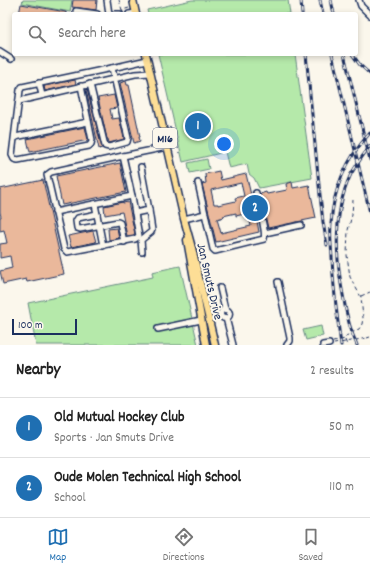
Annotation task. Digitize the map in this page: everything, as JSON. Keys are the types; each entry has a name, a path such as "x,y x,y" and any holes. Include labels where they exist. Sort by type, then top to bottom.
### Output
{"main road":[{"path":"133,0 136,12"},
{"name":"Jan Smuts Drive","path":"146,57 215,345"},
{"name":"Jan Smuts Drive","path":"184,220 188,250 206,345"}],"lane":[{"path":"107,0 109,12"},
{"path":"359,0 361,6 370,15"},
{"path":"76,11 83,12"},
{"path":"0,52 11,59"},
{"path":"81,86 92,141 90,145 17,160 13,158 12,155 20,90 22,87 112,68 146,57"},
{"path":"90,84 105,146 109,147 125,143 128,140 112,68"},
{"path":"19,101 135,74 150,73"},
{"path":"39,83 42,96"},
{"path":"15,137 88,122"},
{"path":"123,156 135,212 138,236 135,239 124,242 69,252 65,251 47,178 49,173 123,156 167,146"},
{"path":"141,167 152,230 141,240 142,252"},
{"path":"198,183 213,249 215,251 263,240 265,238 256,193"},
{"path":"55,212 132,196"},
{"path":"95,204 103,246"},
{"path":"135,212 149,210"},
{"path":"97,214 78,218 76,221 78,228 80,229 119,222 124,242"},
{"path":"184,220 205,214"},
{"path":"265,233 301,225"},
{"path":"278,282 290,338 290,342 287,345"},
{"path":"220,288 225,309 229,312 228,317 226,318 233,345"},
{"path":"158,329 201,320"},
{"path":"323,345 331,344"}],"path":[{"path":"119,0 122,10 131,7"},
{"path":"166,128 170,127 180,153"},
{"path":"331,344 335,341 345,339 346,336 359,329 362,324 363,315 360,297 350,277 347,254 348,230 352,215 353,200"},
{"path":"360,297 370,292"},
{"path":"331,344 370,337"},
{"path":"345,339 347,345"}],"green space":[{"path":"23,0 72,0 70,12 22,3"},
{"path":"192,0 288,0 290,12 148,12 147,10"},
{"path":"158,56 295,56 312,178 259,188 254,178 249,174 247,164 229,168 225,152 183,162"},
{"path":"207,159 209,169 190,173 188,163"},
{"path":"180,266 198,345 36,345 28,303 153,277 152,272"},
{"path":"321,326 323,336 306,340 303,330"}],"building":[{"path":"73,0 97,0 96,10 72,7"},
{"path":"21,4 66,12 19,12"},
{"path":"75,80 76,84 45,91 44,86"},
{"path":"126,81 127,85 129,85 140,137 140,141 134,143 120,83"},
{"path":"87,89 102,148 99,149 86,90"},
{"path":"114,95 117,108 110,109 112,119 119,118 124,139 109,143 98,98"},
{"path":"85,127 88,140 30,152 27,139"},
{"path":"120,163 126,192 62,205 56,176"},
{"path":"219,171 221,180 246,174 255,212 257,214 256,216 259,232 216,242 202,184 206,183 205,174","holes":["241,183 244,196 235,198 236,201 218,205 214,204 211,190","236,213 236,216 248,213 251,226 221,233 217,219"]},
{"path":"43,180 64,274 27,282 26,279 3,284 0,271 12,268 10,256 0,258 0,244 7,243 4,230 0,231 0,189"},
{"path":"292,182 293,188 309,185 316,218 268,228 260,194 287,190 286,184"},
{"path":"128,202 135,234 133,235 127,236 122,212 105,215 104,206"},
{"path":"117,228 119,238 109,240 108,229"},
{"path":"93,231 96,242 71,247 68,236"}],"railway":[{"path":"301,0 302,12"},
{"path":"320,0 323,12"},
{"path":"331,0 334,12"},
{"path":"306,56 320,195 327,245"},
{"path":"332,56 370,213"},
{"path":"344,56 370,160"},
{"path":"353,56 360,65 370,74"},
{"path":"341,345 335,301 331,232 332,211 338,186 348,164 354,153 370,133"},
{"path":"357,345 350,326 340,280 337,249 338,218 345,188 351,174 370,146"}],"place":[{"name":"Old Mutual Hockey Club","path":"198,126"},
{"name":"Oude Molen Technical High School","path":"255,208"}]}
